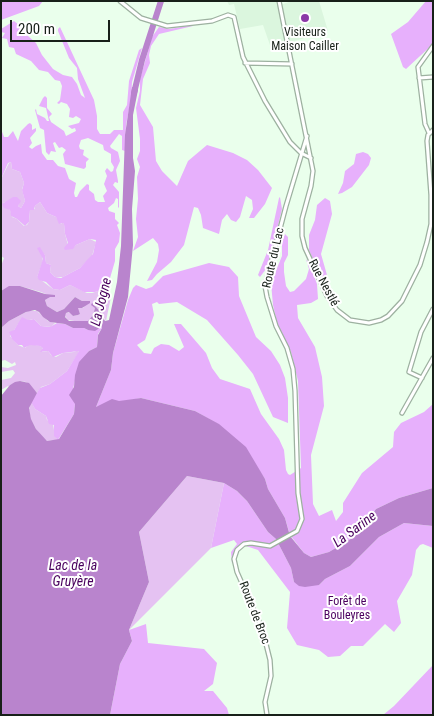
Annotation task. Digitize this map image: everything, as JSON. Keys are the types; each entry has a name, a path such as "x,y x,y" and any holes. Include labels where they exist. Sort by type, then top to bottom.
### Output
{"street":[{"path":"120,1 136,15 171,26 204,22 231,15 236,22 246,63 265,101 295,148 311,158"},
{"name":"Rue Nestlé","path":"279,1 311,158 312,180 301,225 302,236 305,248 327,296 337,310 356,322 374,322 396,310 413,282 423,258 430,224 431,195 427,141 431,131 425,124 419,78"},
{"path":"433,46 419,64 419,78 433,77"},
{"path":"246,63 292,64"},
{"name":"Route du Lac","path":"271,545 295,532 301,525 302,517 298,493 293,369 287,348 276,326 266,297 265,286 307,136"},
{"path":"422,378 410,372 420,332 433,309"},
{"path":"402,413 433,358"},
{"name":"Route de Broc","path":"267,715 266,702 271,676 270,660 262,628 234,559 237,550 246,543 271,545"}],"shaded area":[{"path":"227,1 276,1 277,6 292,1 319,1 328,31 271,48 263,25 240,29 234,4 229,5"},
{"path":"11,162 12,169 20,172 24,183 22,189 25,201 21,208 18,206 19,203 9,201 3,203 10,210 12,217 24,226 27,225 30,210 35,209 35,206 40,202 47,213 56,217 61,224 63,222 69,249 90,239 96,242 92,256 80,268 63,277 55,277 50,272 51,265 46,263 45,255 41,251 43,261 37,277 53,289 60,290 70,285 87,293 104,289 109,290 111,297 106,321 99,309 92,304 95,308 93,315 88,321 68,320 65,316 66,313 70,312 73,316 80,314 77,308 83,308 87,302 75,297 64,309 57,312 47,306 45,300 48,298 48,295 41,292 20,286 11,286 1,291 1,266 4,258 1,256 1,179"},
{"path":"28,311 37,311 48,321 55,323 51,327 41,326 32,319 18,324 10,336 18,345 25,348 30,344 40,346 43,347 42,352 48,351 56,357 63,353 78,350 79,352 67,371 50,384 41,387 37,393 26,382 20,381 1,390 1,380 11,378 15,373 13,370 1,372 1,367 8,368 16,365 15,362 12,364 5,360 1,361 1,328 9,321"},
{"path":"30,403 53,424 55,436 58,440 47,441 39,434 31,420"},
{"path":"187,476 224,483 211,548 129,630 149,582 139,532"}],"green space":[{"path":"1,1 43,1 39,6 1,20"},
{"path":"426,1 433,1 433,44 406,69 403,67 391,34 408,22"},
{"path":"14,21 36,43 42,55 53,69 63,75 72,77 81,95 85,98 78,79 77,68 69,58 58,31 60,27 94,100 97,129 100,134 110,134 114,130 123,130 123,112 127,105 129,81 139,50 142,48 132,82 126,125 125,151 122,150 122,136 119,134 110,146 118,152 120,161 116,170 118,183 115,182 113,185 119,192 119,207 118,199 116,198 114,203 108,208 109,211 115,213 115,219 119,223 117,225 120,233 119,242 115,249 115,261 108,285 104,289 95,292 84,292 70,285 60,290 53,289 46,282 39,280 37,277 43,259 37,248 40,247 45,255 46,263 51,265 50,272 55,277 61,278 80,268 93,254 96,240 90,239 76,245 73,249 65,250 64,248 68,243 64,224 59,224 56,217 47,213 40,202 35,206 34,210 30,210 29,222 25,226 11,216 10,210 4,208 2,204 13,197 17,197 21,201 18,206 21,208 25,201 22,190 24,183 20,172 12,169 11,162 8,163 1,179 1,129 4,137 8,137 13,131 18,141 21,131 28,124 32,125 32,130 36,128 36,131 30,138 32,143 29,147 32,149 41,144 42,153 47,160 53,160 58,166 65,168 69,179 76,183 75,197 87,184 89,185 89,190 94,194 95,200 105,202 103,196 107,191 104,184 107,176 105,171 107,168 111,172 114,167 111,162 111,154 104,150 103,145 88,138 81,140 79,146 80,149 84,150 83,155 89,159 84,169 65,164 63,154 66,150 62,147 59,148 55,142 53,143 56,152 51,151 49,155 46,152 44,130 40,128 35,110 37,114 49,121 46,108 39,106 45,96 47,98 47,108 52,114 49,117 51,122 64,131 66,136 76,131 75,128 72,129 68,126 79,123 81,119 76,116 73,118 69,117 70,109 67,104 57,103 60,100 62,86 60,81 55,80 48,72 39,70 31,61 16,54 14,48 9,47 7,39 2,38 5,33 1,32 1,29"},
{"path":"193,26 159,34 151,46 150,63 143,79 140,105 153,127 156,161 162,171 177,186 188,161 207,145 233,153 247,160 258,170 272,188 265,204 254,218 249,218 253,209 252,200 246,196 240,217 236,222 231,220 227,214 222,220 219,234 203,228 198,208 194,207 184,245 171,262 152,280 147,281 157,262 159,250 158,244 153,238 133,251 138,237 136,219 138,199 137,177 140,167 137,159 140,151 140,139 136,108 140,91 140,79 152,37 159,27 169,29"},
{"path":"363,152 371,158 369,165 352,187 338,194 343,183 345,171 354,164 356,154"},
{"path":"280,197 282,209 271,254 266,269 260,277 258,275 268,250"},
{"path":"325,198 330,201 332,214 321,254 327,275 322,280 309,250 309,235 315,220 317,205"},
{"path":"285,234 288,237 288,255 284,263 286,286 290,292 294,291 306,279 309,269 306,259 317,284 318,299 311,303 297,305 298,318 315,347 322,377 324,406 311,455 313,504 319,516 332,510 336,521 343,512 343,503 362,473 393,447 394,432 401,423 424,412 433,404 433,488 399,498 376,509 354,537 329,552 311,557 304,553 290,535 285,518 268,489 265,479 218,424 195,411 141,398 96,407 111,370 113,353 133,288 136,285 146,289 152,287 163,276 209,263 229,267 238,277 239,296 256,337 271,351 280,365 285,378 288,398 288,423 273,417 253,374 207,320 177,302 159,304 157,302 152,304 154,315 145,340 137,345 144,353 151,354 154,348 161,344 169,345 179,351 184,347 174,324 181,324 206,353 212,368 220,379 250,389 261,414 279,439 284,450 288,474 290,475 301,468 298,381 291,352 277,323 271,283 282,256 282,241"},
{"path":"22,317 28,320 34,319 41,326 50,327 57,323 88,330 102,328 98,334 97,347 89,351 79,364 73,389 74,414 58,440 54,436 54,425 49,424 46,416 35,409 31,402 40,388 50,384 67,371 79,351 63,353 53,357 48,351 40,352 43,348 40,346 30,345 24,348 22,345 18,345 12,339 9,332 14,330"},
{"name":"Forêt de Bouleyres","path":"224,483 237,491 247,501 268,532 276,539 291,568 294,582 319,585 325,579 350,566 379,537 404,523 433,526 433,548 423,544 416,550 412,575 397,601 401,623 394,632 385,624 363,646 351,646 340,656 328,657 319,650 297,645 287,628 290,592 258,550 246,546 239,548 235,552 232,564 231,552 237,544 234,540 211,548"},
{"path":"146,624 148,643 204,649 217,663 213,684 204,691 213,691 227,708 229,715 110,715 120,664 132,641 129,630"},
{"path":"433,665 433,715 383,715 394,706"}],"water":[{"name":"Lac de la Gruyère","path":"132,87 138,90 133,115 133,158 135,171 132,209 133,245 128,297 113,353 111,370 96,407 112,399 119,401 141,398 195,411 219,424 246,447 285,518 290,536 304,553 311,557 329,552 354,537 376,509 399,498 433,488 433,526 404,523 379,537 350,566 325,579 319,585 299,586 294,582 291,568 276,539 268,532 247,501 237,491 224,483 187,476 139,532 149,582 129,630 132,641 120,664 110,715 1,715 1,396 15,382 29,383 37,393 29,408 31,419 36,429 47,441 59,439 74,414 75,404 69,395 74,387 79,362 89,351 97,347 98,335 102,328 95,331 50,322 35,310 26,312 9,321 1,328 1,291 9,286 20,286 45,294 55,295 55,297 45,300 47,306 57,312 64,309 75,297 82,301 90,301 90,303 82,308 78,308 80,314 73,316 69,312 66,313 65,317 69,321 88,321 93,315 95,308 91,305 92,303 100,311 105,321 109,320 117,282 121,246 125,135"}],"waterway":[{"name":"La Jogne","path":"134,93 142,60 161,1"}],"place":[{"name":"Visiteurs Maison Cailler","path":"305,18"}],"water label":[{"name":"La Sarine","path":"355,530"}]}
